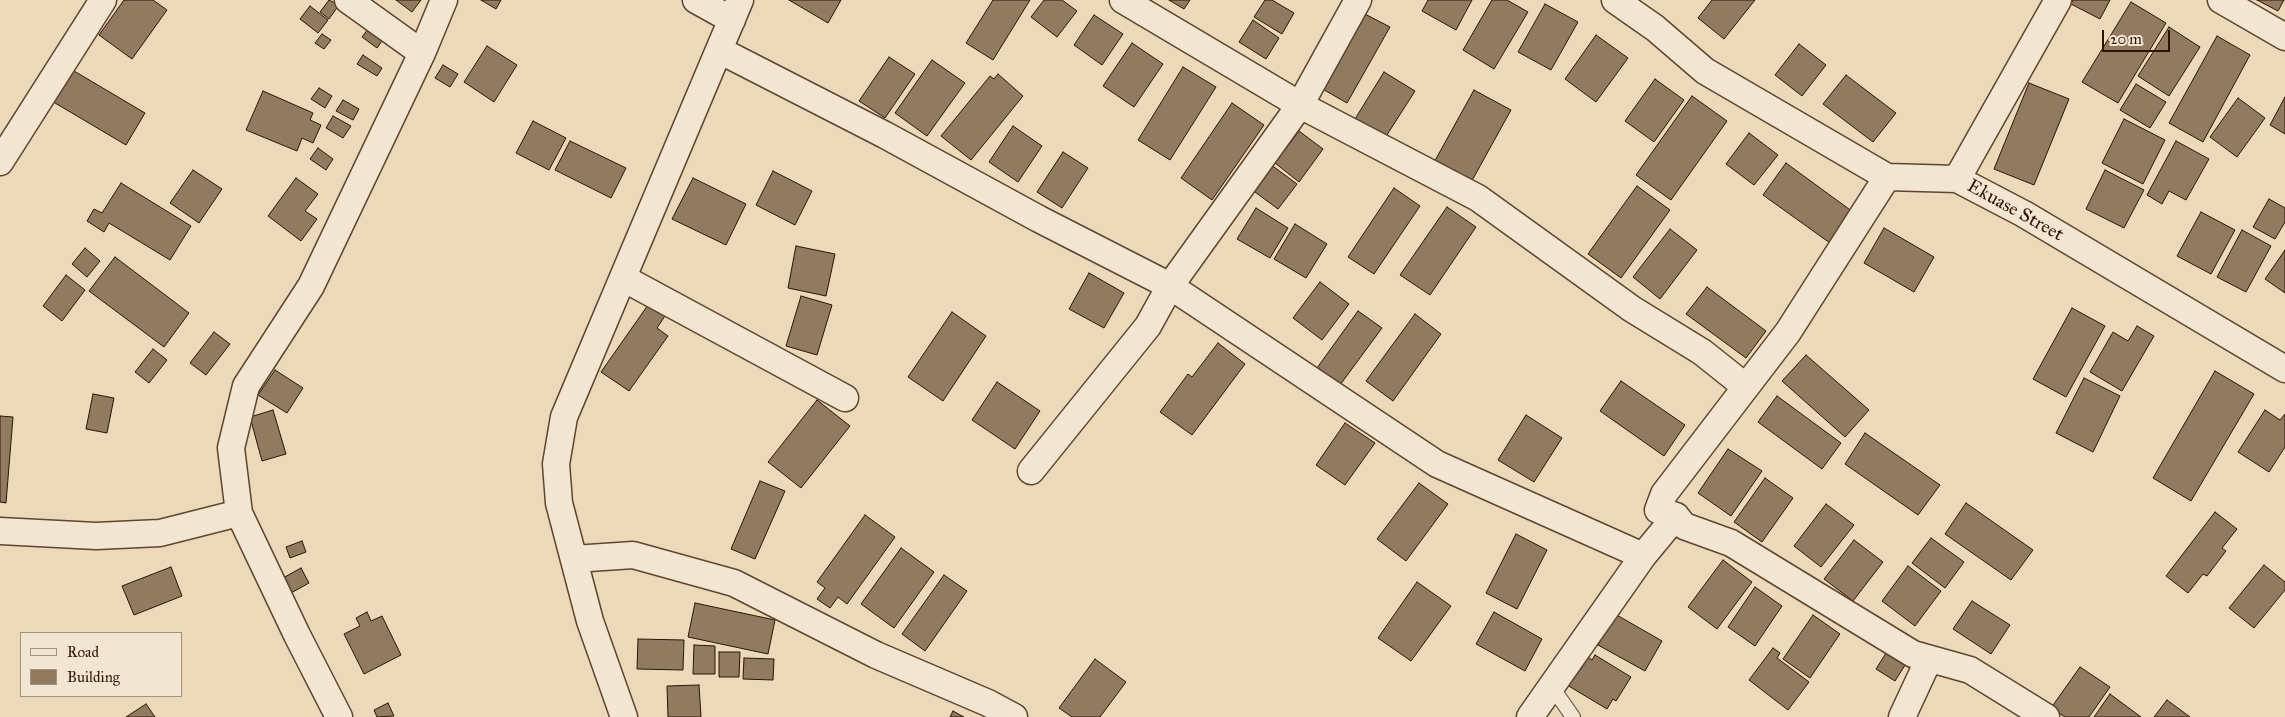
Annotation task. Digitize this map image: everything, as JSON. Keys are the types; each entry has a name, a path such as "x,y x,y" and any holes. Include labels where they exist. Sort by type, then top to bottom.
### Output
{"street":[{"path":"0,162 103,0"},
{"path":"348,0 422,53"},
{"path":"339,717 297,635 239,512 231,448 246,386 311,286 422,53 444,0"},
{"path":"624,717 590,621 559,503 556,464 564,417 736,10 696,0"},
{"path":"1123,0 1300,105 1478,198 1632,308 1702,352 1746,387"},
{"path":"1031,471 1148,326 1170,286 1300,105 1358,0"},
{"name":"Ekuase Street","path":"1615,0 1655,28 1705,71 1887,177 1957,179 2024,214 2285,369"},
{"path":"1957,179 2058,0"},
{"path":"2221,0 2285,37"},
{"path":"719,50 885,135 1170,286 1437,464 1643,556"},
{"path":"1887,177 1788,332 1664,494 1658,510 1676,516 1684,526 1731,543 1913,654 1970,670 2046,717"},
{"path":"623,278 845,398"},
{"path":"0,530 96,536 160,533 239,512"},
{"path":"1530,717 1643,556 1676,516"},
{"path":"574,559 633,555 734,583 876,655 988,703 1014,717"},
{"path":"1902,717 1929,659"}],"lane":[{"path":"1552,687 1573,717"}],"building":[{"path":"124,0 153,0 167,10 132,59 99,35"},
{"path":"329,0 339,5 329,19 320,12"},
{"path":"396,0 421,0 412,12"},
{"path":"481,0 501,0 496,9"},
{"path":"789,0 841,0 828,23"},
{"path":"993,0 1030,0 993,60 966,43"},
{"path":"1044,0 1062,0 1077,11 1057,37 1031,17"},
{"path":"1169,0 1190,0 1184,9"},
{"path":"1265,0 1272,0 1294,13 1282,34 1254,17"},
{"path":"1428,0 1472,0 1456,30 1422,11"},
{"path":"1492,0 1507,0 1528,12 1494,69 1463,50"},
{"path":"1712,0 1755,0 1724,39 1698,18"},
{"path":"2073,0 2110,0 2100,19 2071,4"},
{"path":"2257,0 2284,0 2278,11"},
{"path":"2131,2 2166,23 2118,103 2082,82"},
{"path":"1545,4 1578,22 1551,70 1518,52"},
{"path":"310,6 328,20 318,33 300,19"},
{"path":"1361,12 1390,27 1347,103 1319,87"},
{"path":"1094,15 1123,34 1102,65 1074,45"},
{"path":"1253,20 1279,38 1266,59 1239,42"},
{"path":"2169,27 2200,47 2169,96 2138,76"},
{"path":"368,29 382,41 377,48 362,37"},
{"path":"322,34 331,40 324,49 315,43"},
{"path":"1596,35 1628,58 1596,102 1565,79"},
{"path":"2217,36 2250,55 2203,142 2169,123"},
{"path":"1132,43 1163,64 1134,107 1103,86"},
{"path":"1799,44 1826,65 1802,96 1775,75"},
{"path":"487,46 517,65 494,102 464,82"},
{"path":"363,55 382,68 377,76 357,64"},
{"path":"889,57 915,74 885,118 859,101"},
{"path":"932,60 965,83 927,136 895,113"},
{"path":"443,65 458,74 450,87 435,78"},
{"path":"1183,67 1216,87 1170,160 1138,140"},
{"path":"69,68 145,113 126,145 50,100"},
{"path":"1384,72 1415,91 1385,138 1355,119"},
{"path":"998,74 1023,96 971,160 941,136 990,76 994,79"},
{"path":"1846,75 1896,113 1873,142 1823,104"},
{"path":"1655,79 1684,100 1654,142 1625,121"},
{"path":"2029,83 2069,99 2034,185 1994,169"},
{"path":"2136,84 2166,102 2150,128 2120,110"},
{"path":"319,88 332,96 325,108 311,99"},
{"path":"1474,90 1511,110 1469,186 1432,166"},
{"path":"263,91 313,113 310,120 321,125 313,143 302,138 297,151 246,130"},
{"path":"1692,96 1727,121 1671,200 1636,175"},
{"path":"2285,97 2285,134 2270,125"},
{"path":"2238,98 2265,118 2237,157 2210,137"},
{"path":"343,100 359,109 353,120 336,111"},
{"path":"1232,103 1264,125 1212,200 1181,178"},
{"path":"333,116 351,126 343,138 326,128"},
{"path":"2124,119 2165,140 2143,184 2102,163"},
{"path":"533,121 566,138 549,170 516,153"},
{"path":"1013,126 1042,146 1018,182 989,162"},
{"path":"1299,131 1323,149 1299,182 1275,163"},
{"path":"1749,133 1778,155 1754,185 1726,164"},
{"path":"570,141 626,168 611,198 555,170"},
{"path":"2176,141 2209,159 2186,200 2169,191 2162,204 2147,195"},
{"path":"318,148 333,159 326,170 310,159"},
{"path":"1063,152 1088,168 1062,208 1037,192"},
{"path":"1786,163 1853,212 1830,243 1763,195"},
{"path":"1270,164 1297,184 1278,209 1251,189"},
{"path":"193,170 222,189 199,223 170,203"},
{"path":"2105,170 2144,190 2124,228 2086,209"},
{"path":"773,171 812,191 795,225 756,205"},
{"path":"296,178 318,194 305,211 317,219 301,241 268,216"},
{"path":"693,178 746,204 726,245 672,219"},
{"path":"121,183 191,226 170,260 109,223 104,232 87,221 94,209 102,213"},
{"path":"1637,186 1670,210 1621,278 1588,254"},
{"path":"1394,188 1420,206 1374,274 1348,257"},
{"path":"2269,199 2285,208 2285,222 2275,239 2253,227"},
{"path":"1447,207 1476,227 1430,295 1400,275"},
{"path":"1256,208 1288,228 1270,258 1237,239"},
{"path":"2201,212 2235,230 2211,274 2177,256"},
{"path":"1295,224 1327,244 1306,278 1274,259"},
{"path":"1884,228 1934,257 1914,292 1864,263"},
{"path":"1670,229 1697,250 1660,299 1633,277"},
{"path":"2242,230 2271,246 2246,292 2217,277"},
{"path":"796,246 835,254 826,296 788,288"},
{"path":"85,248 100,261 87,277 72,264"},
{"path":"2285,250 2285,293 2265,279"},
{"path":"115,257 189,313 164,347 89,291"},
{"path":"1089,273 1124,293 1104,328 1069,309"},
{"path":"66,275 85,290 62,321 43,306"},
{"path":"1320,282 1349,304 1322,340 1293,318"},
{"path":"1707,287 1766,331 1746,358 1686,314"},
{"path":"801,296 832,305 817,355 786,346"},
{"path":"648,305 665,316 657,328 668,336 629,391 601,372"},
{"path":"2072,308 2105,326 2066,397 2033,379"},
{"path":"1358,311 1382,328 1340,385 1317,368"},
{"path":"952,312 986,336 943,401 908,377"},
{"path":"1415,314 1441,334 1393,401 1366,381"},
{"path":"2137,326 2154,336 2122,391 2090,372 2113,332 2128,341"},
{"path":"214,332 230,344 206,375 190,363"},
{"path":"1218,343 1245,364 1192,435 1160,412 1188,374 1192,377"},
{"path":"153,349 167,360 149,383 135,372"},
{"path":"1806,355 1869,410 1845,437 1782,381"},
{"path":"275,370 303,388 287,413 258,395"},
{"path":"2215,371 2254,394 2191,501 2153,478"},
{"path":"2084,378 2120,396 2093,452 2056,433"},
{"path":"1621,381 1685,425 1664,456 1600,411"},
{"path":"997,382 1040,411 1015,449 972,420"},
{"path":"93,394 114,398 107,433 86,429"},
{"path":"1777,396 1841,443 1822,469 1758,422"},
{"path":"817,400 850,426 801,488 768,462"},
{"path":"273,410 286,454 262,461 250,417"},
{"path":"2265,410 2280,420 2285,414 2285,447 2269,472 2238,452"},
{"path":"1526,415 1562,438 1534,482 1498,460"},
{"path":"0,416 13,417 6,503 0,502"},
{"path":"1345,423 1375,443 1345,485 1316,465"},
{"path":"1865,433 1940,485 1918,515 1845,464"},
{"path":"1728,449 1762,471 1731,516 1698,493"},
{"path":"1765,478 1793,498 1762,542 1734,522"},
{"path":"760,481 785,491 755,559 731,549"},
{"path":"1419,483 1448,504 1406,561 1377,539"},
{"path":"1966,503 2033,550 2011,580 1945,534"},
{"path":"1826,504 1854,525 1821,567 1794,546"},
{"path":"2215,512 2237,529 2222,548 2226,551 2207,576 2203,574 2188,593 2166,576"},
{"path":"865,515 895,537 847,604 838,597 830,608 817,599 825,588 817,582"},
{"path":"1516,534 1547,550 1517,609 1486,593"},
{"path":"1931,538 1964,562 1945,588 1912,563"},
{"path":"1854,540 1883,562 1853,601 1824,579"},
{"path":"302,541 306,552 290,558 286,547"},
{"path":"901,548 934,572 894,628 861,604"},
{"path":"1723,560 1752,582 1717,629 1688,607"},
{"path":"2264,565 2285,582 2285,590 2254,628 2229,608"},
{"path":"1908,566 1941,591 1915,626 1882,601"},
{"path":"171,567 182,596 134,615 122,586"},
{"path":"301,568 309,583 291,593 283,578"},
{"path":"944,575 967,591 925,651 902,634"},
{"path":"1417,582 1451,606 1411,661 1378,638"},
{"path":"1755,587 1782,606 1755,646 1728,627"},
{"path":"1972,601 2010,625 1991,654 1953,629"},
{"path":"695,603 775,620 768,654 688,637"},
{"path":"367,612 371,621 382,616 401,655 364,674 344,634 360,626 356,618"},
{"path":"1494,612 1542,639 1525,671 1476,644"},
{"path":"1615,614 1662,641 1645,671 1598,645"},
{"path":"1813,615 1840,634 1810,678 1783,659"},
{"path":"638,639 684,640 683,670 637,669"},
{"path":"694,645 715,646 715,674 693,674"},
{"path":"1773,648 1780,653 1777,658 1809,682 1788,710 1749,680"},
{"path":"1888,650 1907,662 1895,681 1876,669"},
{"path":"719,652 740,652 739,677 719,677"},
{"path":"1595,655 1631,677 1616,701 1613,699 1607,709 1567,685 1578,667 1581,669 1588,657 1592,660"},
{"path":"744,658 774,659 773,680 743,679"},
{"path":"1095,659 1126,682 1100,717 1072,717 1059,708"},
{"path":"2080,667 2110,687 2089,717 2065,717 2051,708"},
{"path":"699,685 701,717 668,717 667,686"},
{"path":"2110,694 2141,717 2094,717"},
{"path":"2167,700 2190,717 2154,717"},
{"path":"388,703 394,716 377,717 374,710"},
{"path":"146,704 155,717 126,717"},
{"path":"953,711 964,717 950,717"}]}
